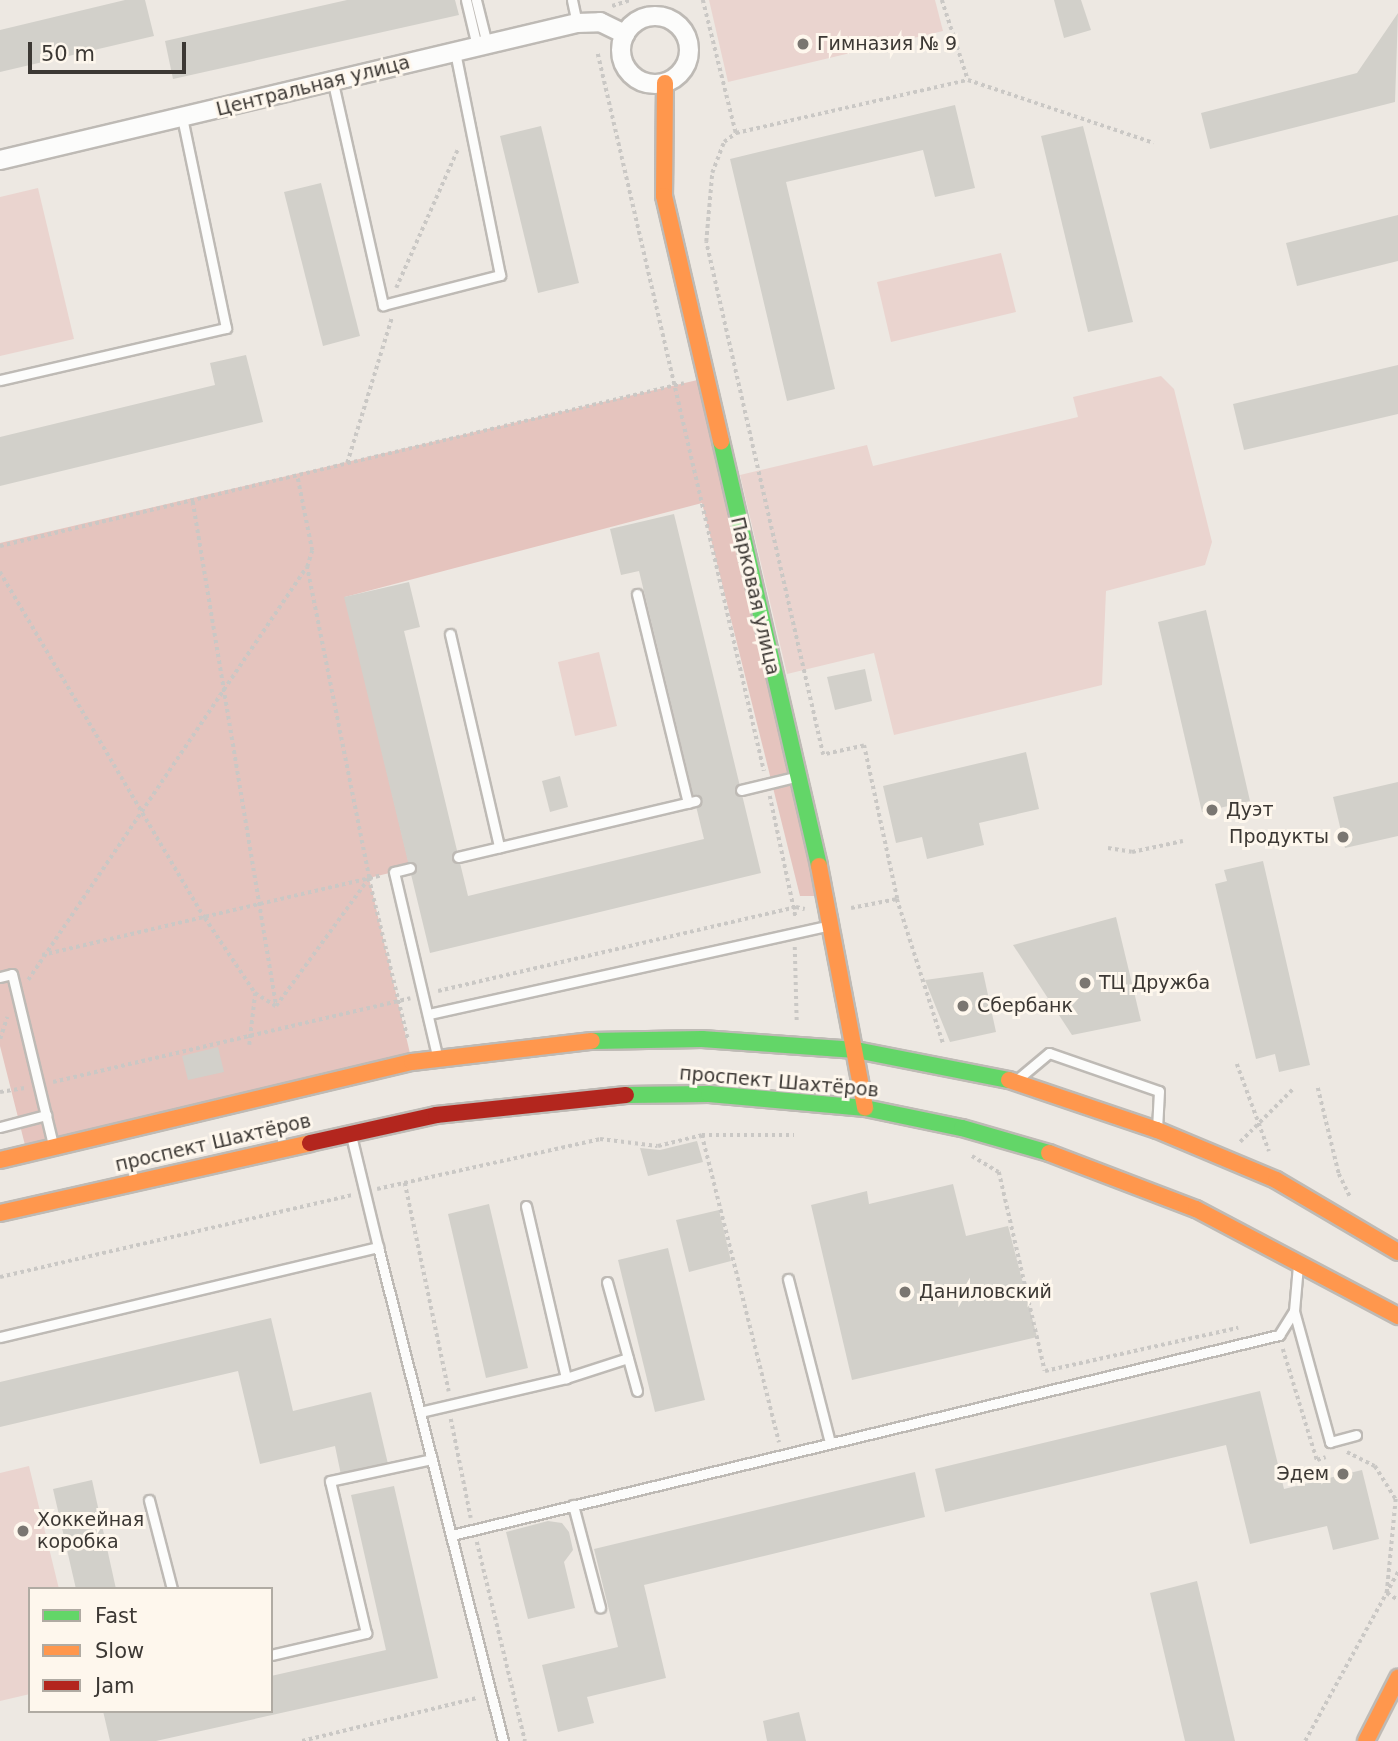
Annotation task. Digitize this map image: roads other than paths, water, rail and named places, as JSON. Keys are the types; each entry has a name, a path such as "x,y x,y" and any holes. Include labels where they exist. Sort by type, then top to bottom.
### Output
{"main road":[{"name":"Парковая улица","path":"665,83 664,196 831,919 866,1108"},
{"name":"проспект Шахтёров","path":"0,1160 412,1062 604,1040 702,1039 856,1050 1016,1081 1157,1130 1276,1180 1398,1252"},
{"name":"проспект Шахтёров","path":"0,1213 351,1133 464,1111 611,1095 709,1094 866,1108 962,1128 1059,1156 1196,1209 1398,1316"},
{"path":"1366,1741 1398,1678"}],"street":[{"path":"665,17 672,0"},
{"path":"665,17 677,23 690,46 684,70 665,83 643,83 627,71 621,53 625,34 642,18 665,17"},
{"name":"Центральная улица","path":"0,160 578,23 600,22 625,34"}],"lane":[{"path":"466,0 482,45"},
{"path":"476,0 482,45"},
{"path":"572,0 578,23"},
{"path":"333,83 383,305 500,275 455,51"},
{"path":"0,380 226,328 182,117"},
{"path":"458,857 692,802 637,594"},
{"path":"450,634 499,847"},
{"path":"741,790 797,777"},
{"path":"410,868 394,872 429,1014 437,1059"},
{"path":"429,1014 831,919"},
{"path":"0,977 12,974 54,1147"},
{"path":"1016,1081 1049,1053 1061,1057 1158,1091 1157,1130"},
{"path":"0,1127 46,1115"},
{"path":"351,1133 503,1741"},
{"path":"526,1206 566,1378"},
{"path":"0,1337 378,1247"},
{"path":"1298,1263 1294,1311 1329,1442 1356,1435"},
{"path":"788,1279 830,1443"},
{"path":"607,1282 637,1391"},
{"path":"452,1535 1279,1335 1294,1311"},
{"path":"420,1412 566,1378 628,1358"},
{"path":"273,1655 366,1633 330,1481 432,1459"},
{"path":"149,1500 171,1587"},
{"path":"573,1505 600,1607"}],"place":[{"name":"Гимназия № 9","path":"803,44"},
{"name":"Дуэт","path":"1212,810"},
{"name":"Продукты","path":"1343,837"},
{"name":"ТЦ Дружба","path":"1085,983"},
{"name":"Сбербанк","path":"963,1006"},
{"name":"Даниловский","path":"905,1292"},
{"name":"Эдем","path":"1343,1474"},
{"name":"Хоккейная коробка","path":"23,1531"}]}
